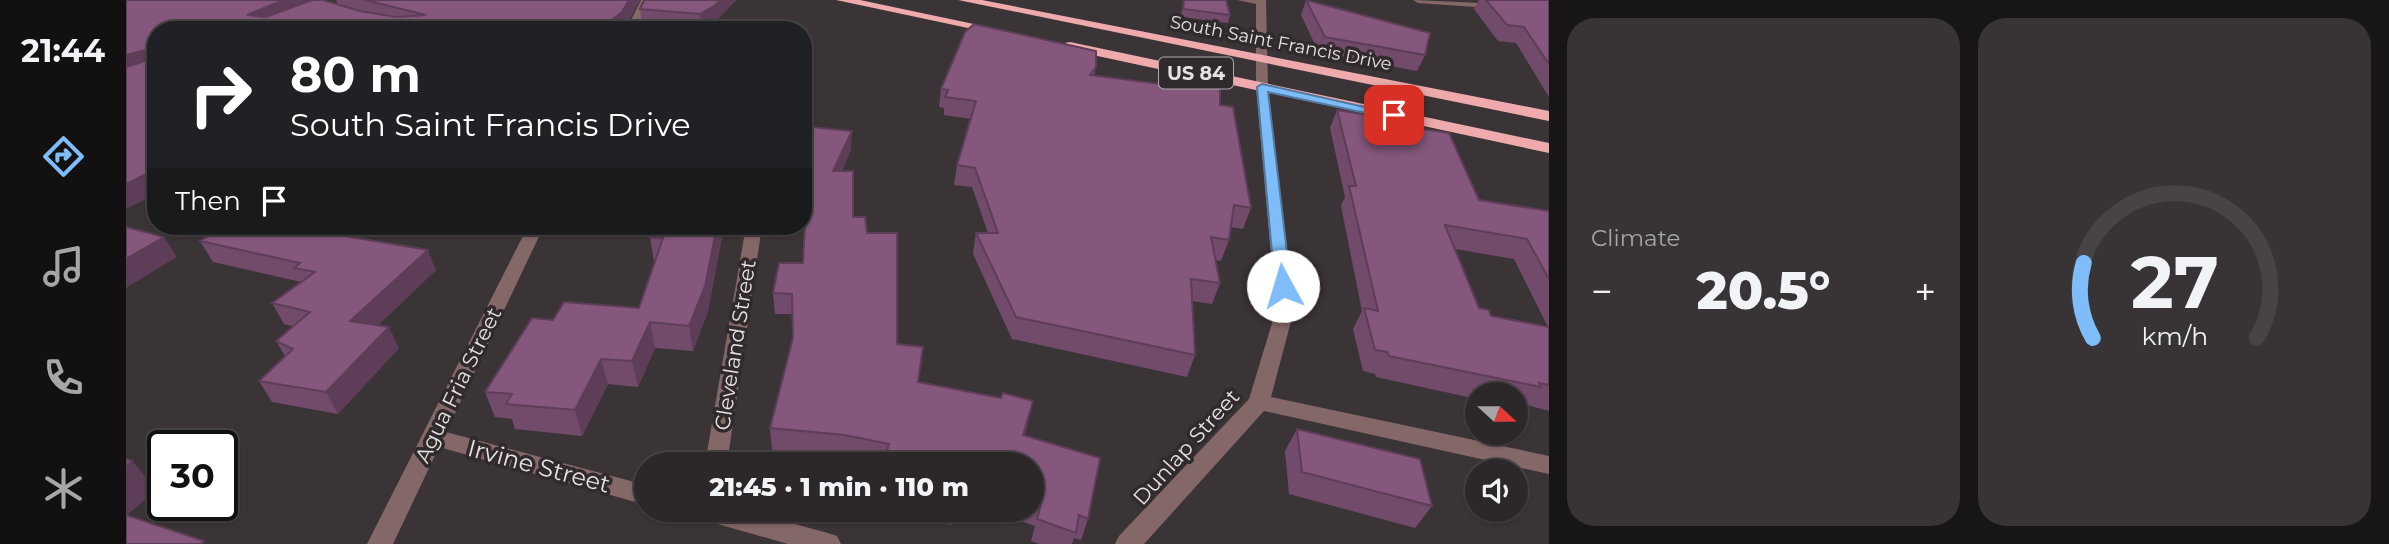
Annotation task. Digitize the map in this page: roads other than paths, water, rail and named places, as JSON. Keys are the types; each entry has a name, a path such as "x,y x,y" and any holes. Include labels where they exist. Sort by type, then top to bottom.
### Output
{"highway":[{"path":"842,0 1015,34"},
{"name":"South Saint Francis Drive","path":"964,0 1549,116"},
{"name":"US 84","path":"1055,42 1549,148"}],"street":[{"path":"636,21 646,0"},
{"path":"1242,0 1261,1"},
{"path":"1418,0 1549,8"},
{"path":"1538,0 1549,8"},
{"name":"Dunlap Street","path":"1128,544 1259,402 1285,310 1262,87 1261,1"},
{"name":"Agua Fria Street","path":"380,544 532,235"},
{"name":"Cleveland Street","path":"718,452 753,235"},
{"path":"1259,402 1549,466"},
{"name":"Irvine Street","path":"432,437 634,492"},
{"path":"749,522 828,544"}]}
